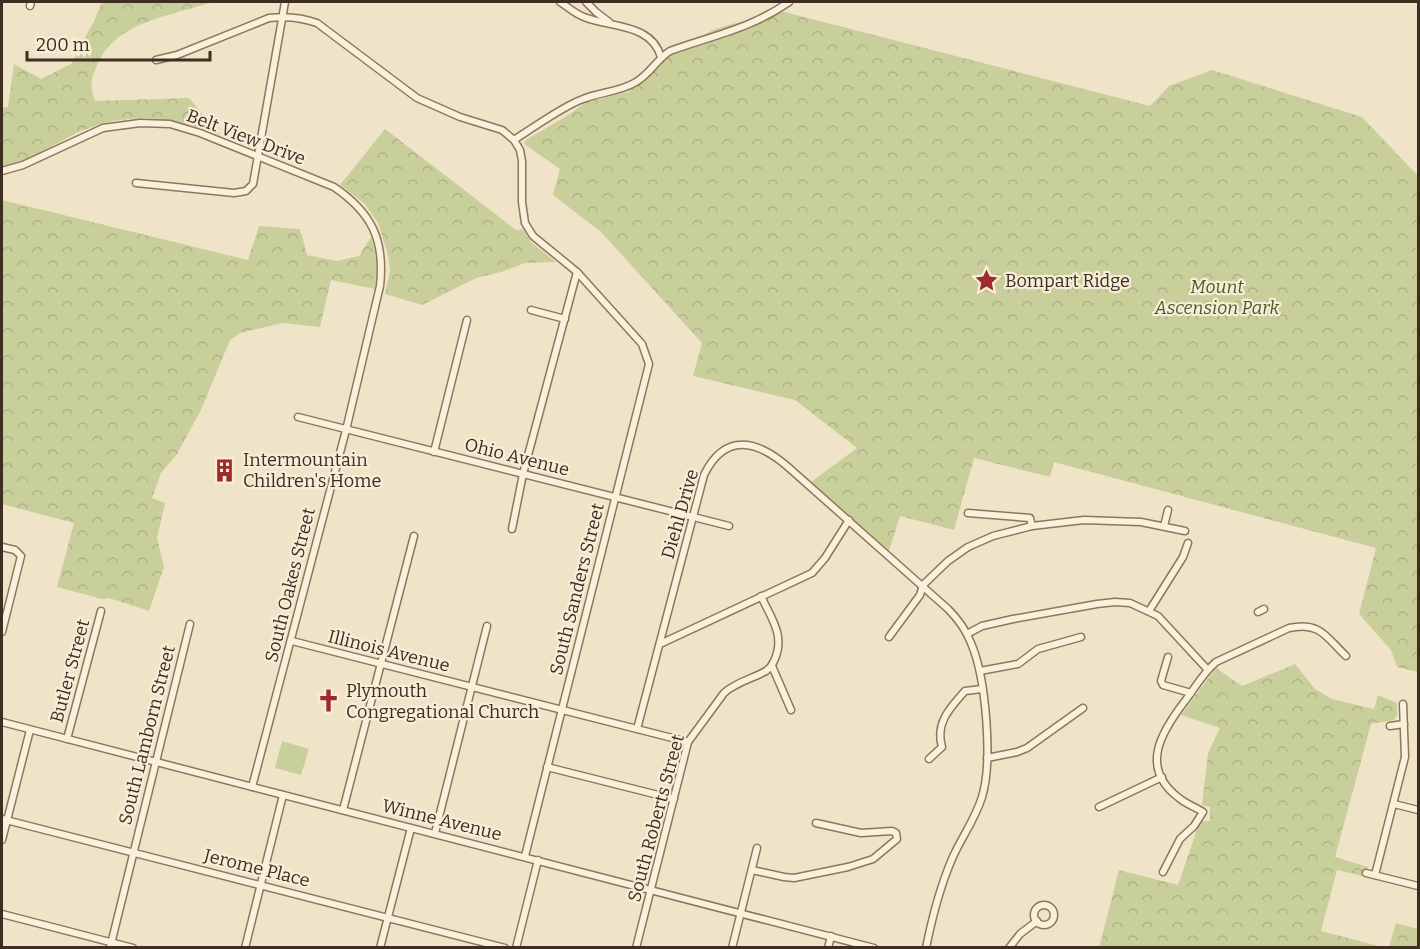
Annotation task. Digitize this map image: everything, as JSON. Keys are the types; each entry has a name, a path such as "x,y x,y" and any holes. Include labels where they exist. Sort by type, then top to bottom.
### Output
{"street":[{"path":"136,183 234,193 246,191 253,184 285,2"},
{"path":"560,2 581,16 625,26 647,36 658,46 661,57"},
{"path":"586,2 612,24"},
{"path":"514,140 581,99 623,89 637,82 652,69 661,57 681,47 740,29 789,2"},
{"path":"156,60 177,55 270,18 303,18 316,23 417,98 460,117 502,130 514,140 520,150 522,161 522,202 525,223 533,236 577,272 523,474 512,529"},
{"name":"Belt View Drive","path":"2,171 23,165 103,128 140,123 170,124 200,133 334,187 351,198 367,216 377,235 382,266 380,286"},
{"name":"South Sanders Street","path":"525,856 649,364 642,344 577,272"},
{"name":"South Oakes Street","path":"252,787 346,430 380,286"},
{"path":"531,310 565,319"},
{"path":"434,452 467,320"},
{"name":"Ohio Avenue","path":"298,417 729,526"},
{"name":"Diehl Drive","path":"637,729 704,475 715,458 729,448 748,445 763,448 776,456 956,616 967,634 980,671 987,758 985,784 980,802 947,870 926,948"},
{"path":"1164,526 1168,510"},
{"path":"968,513 1021,516 1030,518 1032,525"},
{"path":"660,644 812,573 820,566 849,520"},
{"path":"889,637 920,595 923,585 948,561 993,536 1032,525 1084,520 1116,520 1185,531"},
{"path":"343,810 414,536"},
{"path":"1149,611 1183,557 1188,543"},
{"path":"2,547 15,550 21,559 2,632"},
{"path":"761,596 780,638 779,649 772,666 791,710"},
{"path":"967,634 982,626 1097,604 1130,603 1162,619 1207,669"},
{"name":"Butler Street","path":"68,739 101,611"},
{"name":"South Lamborn Street","path":"110,945 190,624"},
{"path":"435,833 487,626"},
{"path":"1163,872 1180,839 1194,826 1203,812 1180,799 1165,784 1158,765 1158,744 1168,723 1207,669 1216,662 1289,628 1301,626 1312,626 1319,630 1346,656"},
{"path":"980,671 1018,664 1038,648 1081,637"},
{"name":"Illinois Avenue","path":"292,641 688,742"},
{"path":"1168,657 1161,681 1163,685 1191,693"},
{"name":"South Roberts Street","path":"636,948 688,742 730,686 766,671 772,666"},
{"path":"929,759 942,747 938,735 949,710 965,691 982,689"},
{"path":"1375,875 1406,757 1402,704"},
{"path":"987,758 1027,748 1083,708"},
{"name":"Winne Avenue","path":"2,722 874,948"},
{"path":"1389,726 1404,724"},
{"path":"2,840 4,819 30,730"},
{"path":"547,767 674,799"},
{"path":"1099,807 1162,777"},
{"path":"245,948 283,795"},
{"path":"1394,804 1419,810"},
{"name":"Jerome Place","path":"4,819 505,948"},
{"path":"752,870 794,878 848,867 873,859 897,839 896,833 892,831 861,833 816,823"},
{"path":"380,948 411,828"},
{"path":"732,948 757,848"},
{"path":"516,948 538,860"},
{"path":"1366,873 1419,886"},
{"path":"2,914 110,945 134,948"},
{"path":"1009,948 1020,934 1037,921"},
{"path":"828,948 831,936"}],"green space":[{"path":"102,2 212,2 148,21 120,36 108,47 99,61 93,77 92,89 95,101 189,98 220,135 168,120 134,118 81,131 35,155 2,168 2,108 8,107 14,64 41,79 71,64"},
{"name":"Mount Ascension Park","path":"773,9 1150,106 1169,86 1212,70 1362,117 1418,176 1418,672 1397,667 1391,650 1359,614 1376,548 1054,462 1050,477 974,458 954,530 900,516 889,551 811,482 857,448 795,400 693,376 702,343 601,232 553,195 560,169 524,144 526,140 586,102 628,92 647,79 662,59 713,30 750,21"},
{"path":"385,129 516,230 523,229 531,242 556,262 525,263 476,278 422,305 385,294 390,271 388,255 378,223 365,204 340,185"},
{"path":"2,200 248,260 259,226 300,229 307,255 337,261 359,256 371,237 376,263 375,289 331,280 320,327 282,323 240,333 230,340 201,410 177,454 161,473 152,498 165,503 157,538 164,567 149,611 109,598 102,599 57,587 74,523 2,504"},
{"path":"1295,664 1315,689 1332,699 1374,709 1378,695 1397,703 1397,715 1394,720 1371,724 1335,857 1368,867 1366,877 1337,870 1321,931 1382,947 1099,948 1119,870 1178,885 1200,821 1210,821 1210,807 1202,805 1208,753 1220,728 1181,715 1216,668 1242,686"},
{"path":"282,741 309,749 301,775 275,768"},
{"path":"1396,923 1418,929 1418,947 1389,947"}],"place":[{"name":"Bompart Ridge","path":"987,281"},
{"name":"Intermountain Children's Home","path":"225,470"},
{"name":"Plymouth Congregational Church","path":"328,701"}]}
